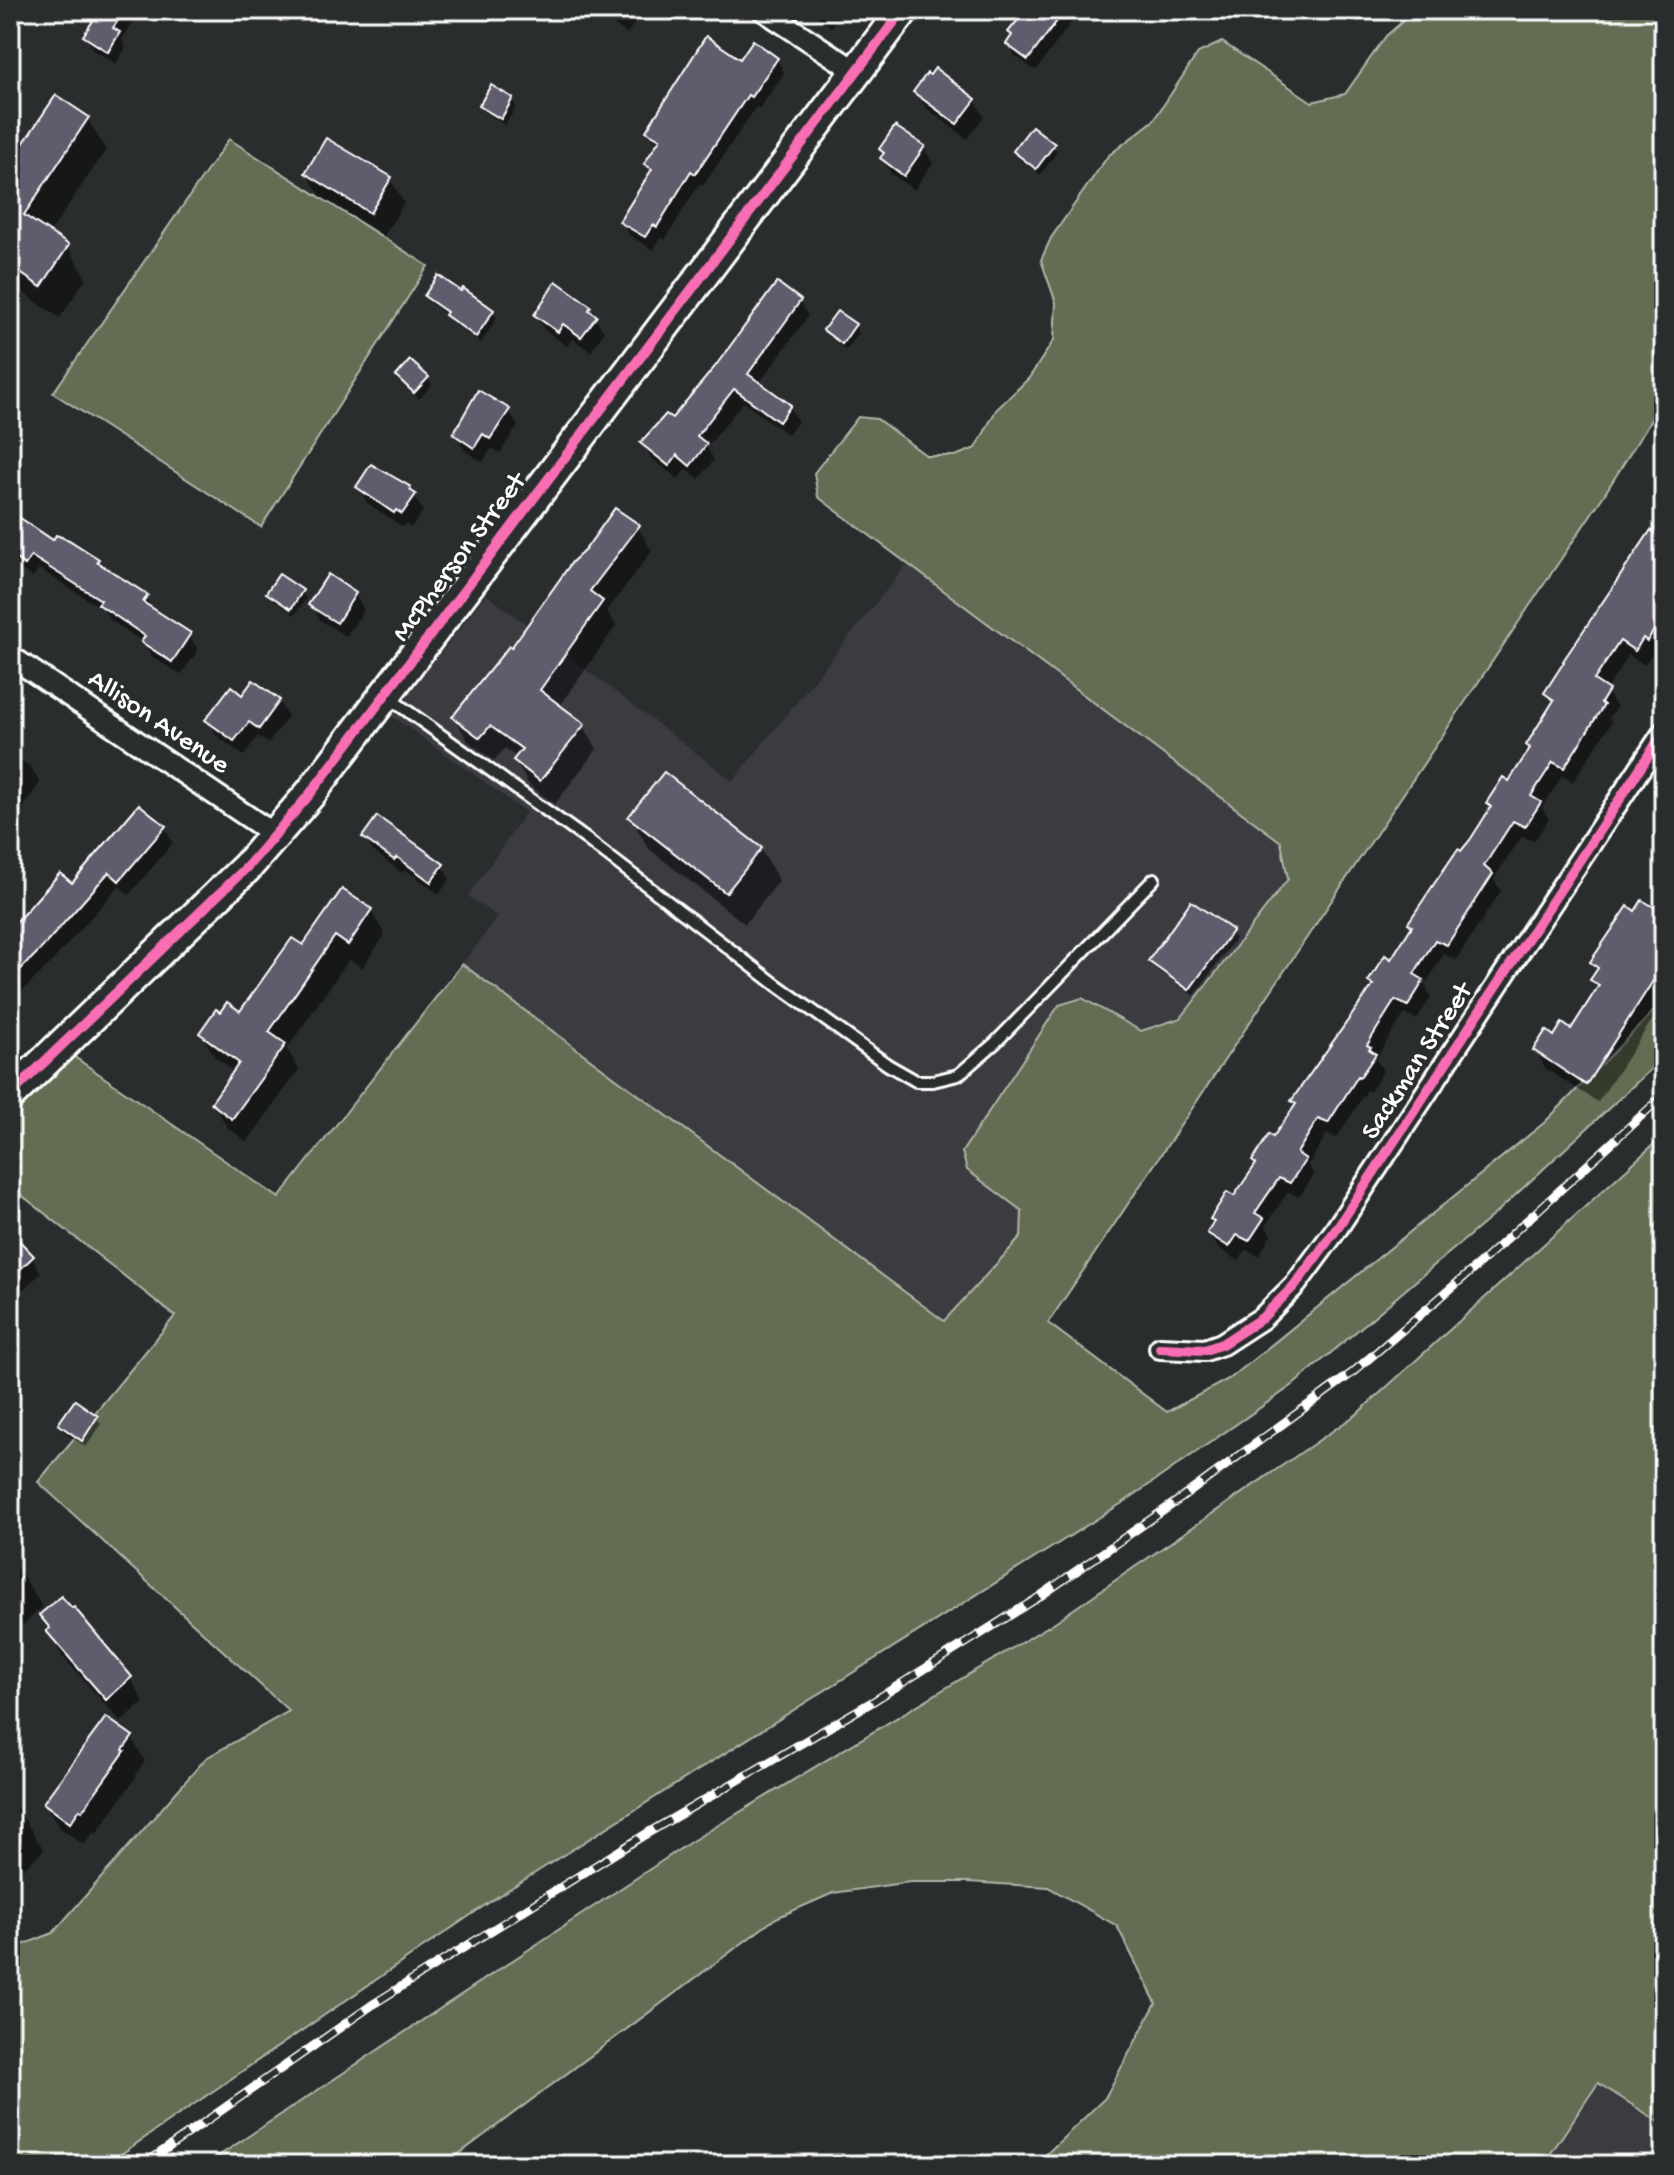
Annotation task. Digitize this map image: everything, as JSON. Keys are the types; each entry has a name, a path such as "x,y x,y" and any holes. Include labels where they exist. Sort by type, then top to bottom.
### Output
{"street":[{"path":"763,10 857,72"},
{"name":"McPherson Street","path":"10,1095 217,897 275,835 386,696 903,10"},
{"name":"Allison Avenue","path":"10,656 275,835"},
{"name":"Sackman Street","path":"1160,1348 1205,1350 1222,1344 1262,1318 1296,1284 1335,1231 1664,732"}],"lane":[{"path":"386,696 586,839 774,983 888,1065 916,1081 933,1081 958,1075 995,1043 1154,879"}],"shaded area":[{"path":"909,562 1282,842 1289,879 1181,1018 1141,1031 1082,998 967,1170 1022,1211 1021,1237 944,1321 462,964 498,917 468,896 526,812 392,716 486,594 733,781"},
{"path":"1598,2083 1664,2125 1664,2165 1543,2165"}],"green space":[{"path":"1405,10 1664,10 1664,399 1604,495 1048,1323 1167,1412 1232,1377 1545,1122 1653,1012 1664,996 1664,1057 1496,1213 1293,1385 1127,1500 500,1895 105,2165 10,2165 10,1950 53,1933 206,1758 289,1711 38,1482 175,1316 10,1186 10,1117 73,1056 279,1198 462,964 944,1321 1021,1237 1022,1211 967,1170 962,1152 1059,1005 1082,998 1141,1031 1181,1018 1288,879 1281,842 818,497 814,473 858,417 877,419 927,456 955,456 976,448 996,410 1029,378 1054,340 1056,303 1041,260 1051,238 1108,156 1153,121 1198,53 1222,42 1312,102 1345,94 1386,36 1410,15"},
{"path":"229,139 428,266 261,527 53,393"},
{"path":"1664,1135 1664,2125 1598,2083 1543,2165 1035,2165 1105,2098 1156,2003 1117,1926 1048,1887 910,1882 833,1893 776,1918 444,2165 205,2165 692,1841 1052,1624 1357,1414"}],"building":[{"path":"100,10 125,10 113,28 120,32 108,52 83,36"},
{"path":"1026,10 1065,10 1028,60 1006,44 1012,35 1008,32"},
{"path":"706,36 740,59 753,40 778,58 751,97 748,95 695,174 691,171 657,227 653,225 645,237 619,222 652,169 644,164 660,139 646,131"},
{"path":"935,68 976,99 957,124 913,92 927,73 930,75"},
{"path":"491,85 513,98 501,119 479,106"},
{"path":"56,95 89,117 24,215 69,245 41,287 10,266 10,163"},
{"path":"895,126 925,146 904,176 880,158 884,153 879,149"},
{"path":"1032,126 1055,144 1036,169 1013,151"},
{"path":"326,138 392,177 370,213 305,173"},
{"path":"438,275 494,310 476,337 424,296"},
{"path":"556,281 591,306 589,310 597,316 581,337 563,324 558,332 534,315"},
{"path":"777,282 801,300 748,374 791,405 779,422 734,389 697,436 707,444 690,466 677,455 669,466 640,443 666,414 672,418 714,368"},
{"path":"837,311 856,324 842,344 823,330"},
{"path":"410,360 429,377 414,393 396,376"},
{"path":"478,390 510,409 490,439 483,434 474,448 453,434"},
{"path":"371,464 411,487 410,490 416,494 402,514 396,510 394,513 356,487"},
{"path":"615,508 640,525 590,591 603,601 540,690 585,724 540,781 513,760 522,749 490,726 480,738 452,717 509,646 511,648"},
{"path":"10,511 53,540 56,535 69,540 99,559 97,562 148,595 143,602 191,633 172,662 141,642 145,636 98,604 101,600 31,556 25,565 10,555"},
{"path":"1651,530 1664,539 1664,615 1647,641 1643,638 1635,651 1620,641 1594,680 1609,690 1601,703 1604,705 1564,768 1553,762 1531,796 1541,802 1525,827 1513,821 1484,866 1493,874 1447,945 1435,940 1414,974 1424,980 1408,1006 1395,1000 1367,1045 1376,1054 1328,1123 1318,1119 1297,1153 1306,1159 1290,1183 1279,1178 1255,1213 1264,1218 1249,1241 1237,1235 1229,1247 1207,1233 1214,1221 1210,1219 1227,1192 1234,1196 1256,1164 1252,1161 1269,1134 1273,1137 1296,1104 1291,1101 1373,985 1368,982 1385,955 1391,959 1412,926 1408,923 1491,807 1486,803 1503,777 1509,781 1530,748 1526,745 1554,700 1544,693"},
{"path":"279,574 303,590 291,609 266,593"},
{"path":"328,574 356,593 337,623 308,605"},
{"path":"253,680 280,700 259,729 249,722 234,741 205,720 231,686 242,695"},
{"path":"664,772 762,848 726,893 628,817"},
{"path":"139,804 166,826 119,881 109,872 10,980 10,929 60,873 72,883"},
{"path":"377,816 444,864 431,882 362,837"},
{"path":"342,889 372,909 348,945 335,936 269,1032 286,1044 232,1119 211,1103 239,1063 199,1033 216,1009 220,1012 227,1002 240,1011 292,938 303,945"},
{"path":"1642,900 1664,913 1664,964 1586,1085 1533,1050 1546,1030 1554,1036 1562,1023 1571,1029 1599,985 1590,980 1598,968 1590,962 1628,906 1635,911"},
{"path":"1191,901 1233,930 1189,990 1148,961"},
{"path":"10,1231 34,1256 10,1279"},
{"path":"75,1400 98,1416 82,1441 58,1424"},
{"path":"61,1596 74,1607 132,1677 106,1700 46,1631 50,1628 39,1615"},
{"path":"106,1717 133,1736 82,1811 80,1809 70,1823 43,1803"}],"railway":[{"path":"143,2165 375,2003 646,1834 872,1702 1036,1599 1180,1499 1352,1373 1477,1266 1664,1095"}],"cycle path":[{"path":"10,1095 247,867 310,794 903,10"},
{"path":"1160,1348 1205,1350 1222,1344 1262,1318 1296,1284 1335,1231 1664,732"}]}
